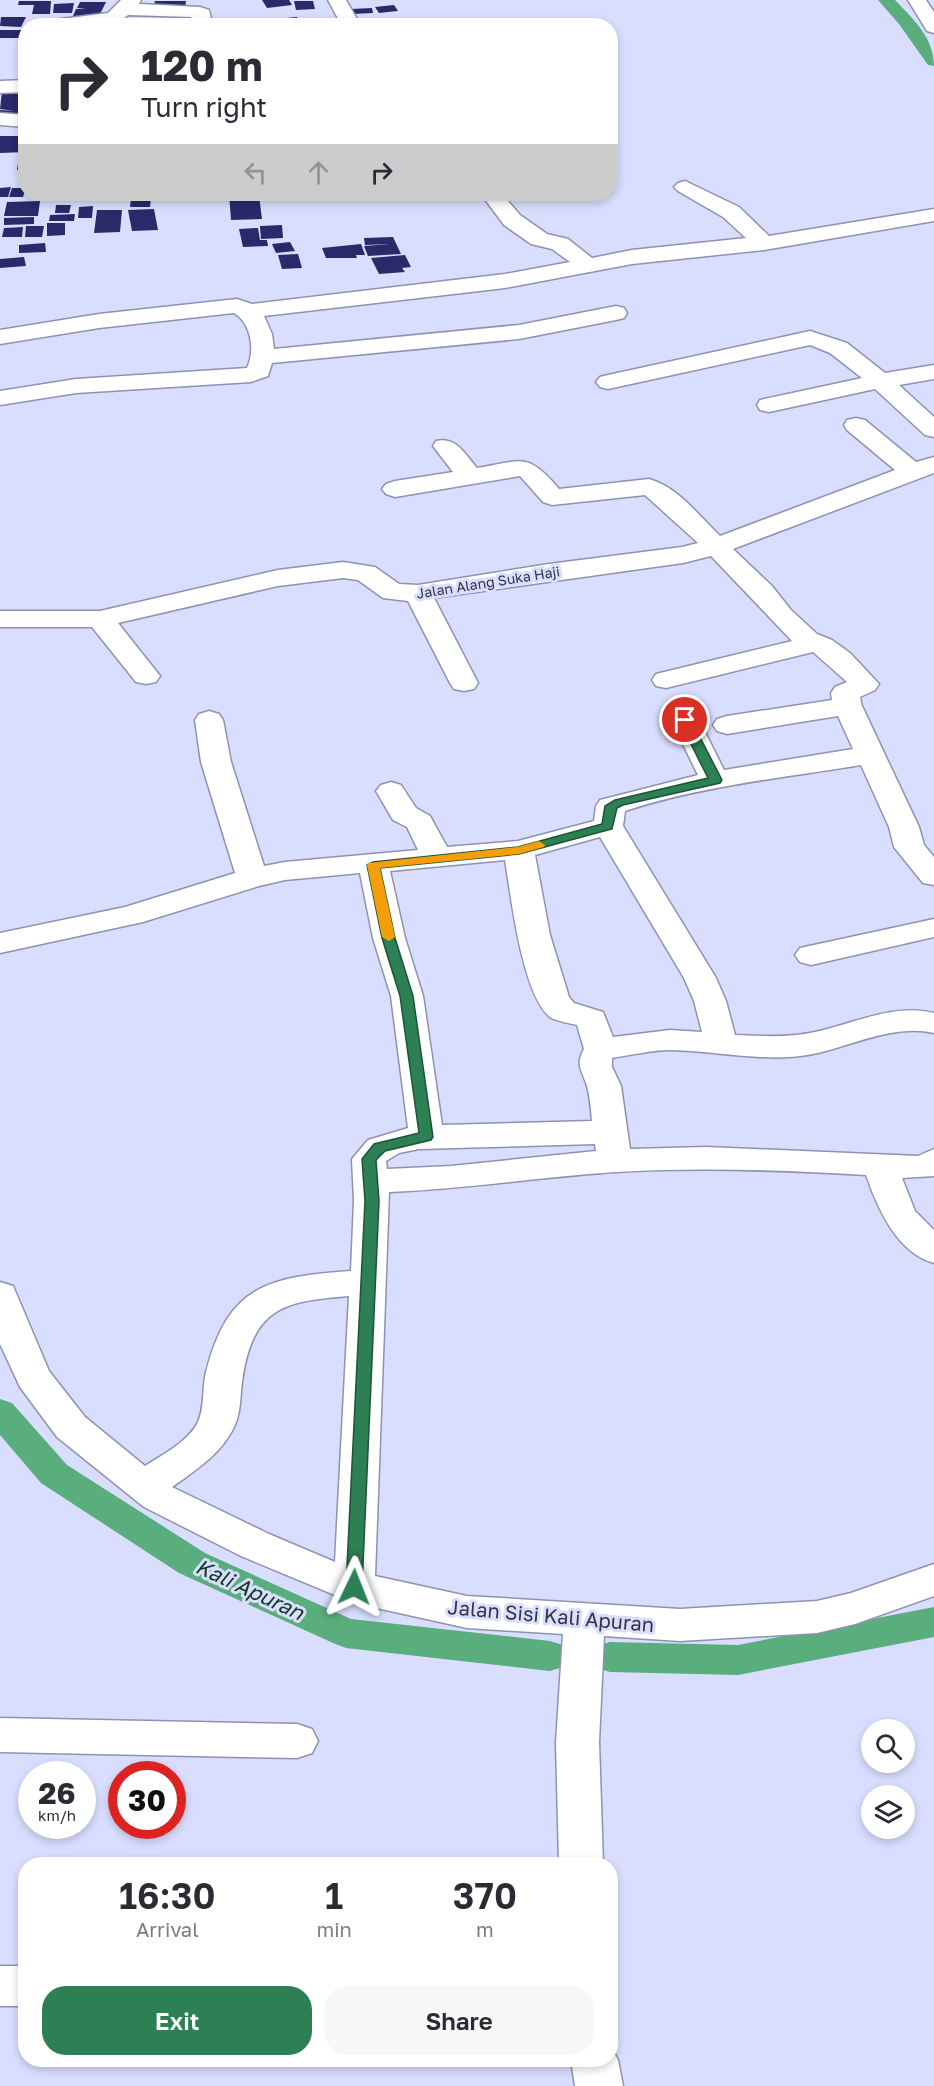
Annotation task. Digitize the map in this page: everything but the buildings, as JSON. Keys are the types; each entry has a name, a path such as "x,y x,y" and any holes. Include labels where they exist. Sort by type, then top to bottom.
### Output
{"street":[{"path":"336,0 347,18"},
{"path":"916,0 934,27"},
{"path":"114,18 128,4 193,12 202,14 203,18"},
{"path":"0,87 18,86"},
{"path":"0,119 18,120"},
{"path":"685,187 731,212 764,243"},
{"path":"496,201 512,220 539,239 560,244 589,266"},
{"path":"0,337 99,321 228,305 249,311 505,281 632,257 764,243 934,215"},
{"path":"0,398 76,386 251,375 260,371 263,351 257,321 249,311"},
{"path":"261,357 519,332 616,314"},
{"path":"608,382 819,339 880,381 934,430"},
{"path":"769,405 934,372"},
{"path":"856,425 924,468"},
{"path":"445,446 470,476"},
{"path":"394,489 524,468 532,473 550,495 559,498 652,487 717,546 763,592 781,616 807,640 816,643 840,659 865,684 845,693 848,706 904,827 909,847 929,865"},
{"name":"Jalan Alang Suka Haji","path":"0,619 100,619 278,578 343,570 366,573 397,594 418,593 549,572 682,555 717,546 924,468"},
{"path":"418,593 464,683"},
{"path":"100,619 146,676"},
{"path":"666,680 816,643"},
{"path":"727,725 848,706"},
{"path":"209,720 216,762 252,878"},
{"path":"685,720 716,780"},
{"path":"721,1044 710,1001 700,978 608,826 611,806 619,802 716,780 871,755"},
{"path":"391,791 404,814 419,822 437,858"},
{"path":"0,943 132,915 252,878 285,871 373,865 519,850 608,826"},
{"path":"519,850 533,929 552,994 562,1010 591,1020 601,1049 595,1059 595,1067 604,1086 614,1147"},
{"path":"373,865 389,938 407,996 426,1137"},
{"path":"811,955 934,928"},
{"path":"601,1049 670,1040 762,1047 815,1043 855,1031 894,1023 922,1020 934,1023"},
{"path":"354,1587 372,1201 369,1159 373,1152 404,1139 426,1137 614,1147 707,1158 816,1161 880,1166 926,1167 934,1160"},
{"path":"370,1181 451,1178 614,1147"},
{"path":"880,1166 895,1207 902,1219 934,1251"},
{"path":"144,1486 194,1451 213,1431 219,1416 229,1356 237,1334 255,1307 272,1294 286,1290 367,1282"},
{"name":"Jalan Sisi Kali Apuran","path":"0,1295 2,1307 33,1377 71,1427 158,1497 255,1545 354,1587 582,1640 681,1625 817,1617 855,1608 934,1580"},
{"path":"582,1640 578,1706 582,1857"},
{"path":"0,1735 297,1741"},
{"path":"0,1986 18,1986"},
{"path":"595,2067 599,2086"}],"waterway":[{"name":"Kali Apuran","path":"886,0 905,20 934,61"},
{"name":"Kali Apuran","path":"0,1412 54,1474 192,1563 346,1633 550,1656"},
{"path":"610,1657 738,1660 934,1622"}],"slow traffic":[{"path":"389,937 373,865 463,857 519,850 539,845"}],"route":[{"path":"354,1587 372,1201 369,1159 380,1147 404,1139 426,1137 407,996 389,938 373,865 519,850 608,826 611,806 619,802 716,780 685,720"}]}
